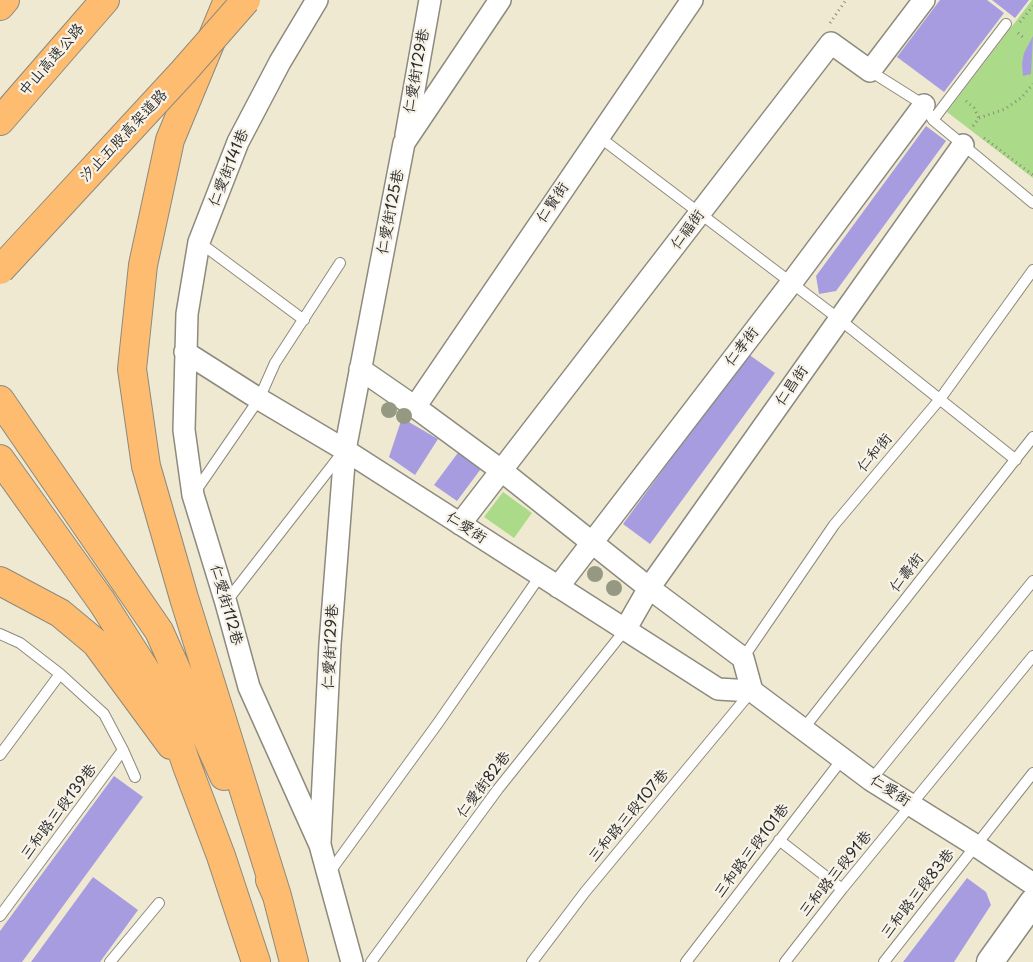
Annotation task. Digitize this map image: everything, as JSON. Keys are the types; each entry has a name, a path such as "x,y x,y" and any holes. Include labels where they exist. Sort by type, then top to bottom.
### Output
{"highway":[{"path":"0,6 5,0"},
{"name":"中山高速公路","path":"0,121 104,0"},
{"path":"228,0 170,140 143,265 132,369 146,466 184,598 277,896 294,962"},
{"name":"汐止五股高架道路","path":"0,270 183,72 246,0"},
{"path":"0,400 160,631 277,896"},
{"path":"0,459 102,602 164,699 256,962"},
{"path":"0,581 60,613 96,643 186,766"}],"street":[{"name":"仁愛街141巷","path":"185,352 187,314 200,242 238,142 280,62 317,0"},
{"name":"仁愛街129巷","path":"404,143 430,0"},
{"name":"仁愛街125巷","path":"344,450 404,143 500,0"},
{"name":"仁賢街","path":"415,407 692,0"},
{"path":"870,71 924,0"},
{"name":"仁福街","path":"460,524 831,43 870,71"},
{"name":"仁孝街","path":"549,581 591,543 792,282 928,112"},
{"name":"仁昌街","path":"625,630 649,588 965,139"},
{"name":"仁愛街","path":"185,352 344,450 718,690 752,691 804,728 871,780 1033,884"},
{"name":"仁愛街112巷","path":"185,352 184,430 193,495 249,687 320,845"},
{"path":"360,369 415,407 502,472 649,588 743,658 752,691"},
{"name":"仁愛街129巷","path":"320,845 330,644 344,450"},
{"path":"320,845 352,962"},
{"path":"990,962 1033,902"}],"lane":[{"path":"928,112 1006,24"},
{"path":"870,71 965,139 1033,203"},
{"path":"598,136 839,318 1016,460"},
{"path":"200,242 304,320"},
{"path":"193,495 259,399 275,363 340,263"},
{"name":"仁和街","path":"743,658 834,525 940,398 1033,270"},
{"name":"仁壽街","path":"804,728 1033,437"},
{"path":"226,603 344,450"},
{"path":"871,780 1033,580"},
{"path":"328,874 438,723 549,581"},
{"name":"仁愛街82巷","path":"371,962 498,789 625,630"},
{"path":"0,634 20,643 60,674 104,714 135,777"},
{"name":"三和路三段91巷","path":"785,962 842,889 1033,656"},
{"path":"0,756 60,674"},
{"name":"三和路三段107巷","path":"532,962 585,892 752,691"},
{"name":"三和路三段139巷","path":"0,916 123,750"},
{"name":"三和路三段101巷","path":"686,962 843,758"},
{"name":"三和路三段83巷","path":"884,962 1033,773"},
{"path":"779,840 842,889"},
{"path":"110,962 159,903"}],"path":[{"path":"1033,84 1021,98 1005,109 979,118 965,139 1033,176"},
{"path":"974,108 979,118"}],"green space":[{"path":"1033,0 1033,178 947,112"},
{"path":"503,492 532,513 514,538 484,517"}],"building":[{"path":"940,0 987,0 1004,13 944,92 897,57"},
{"path":"992,0 1029,0 1015,18"},
{"path":"1033,36 1031,74 1023,76 1022,64 1024,53"},
{"path":"926,126 946,141 836,291 819,294 816,276"},
{"path":"748,354 775,373 650,544 623,524"},
{"path":"402,418 438,439 415,475 389,457"},
{"path":"460,450 483,466 457,501 434,485"},
{"path":"114,776 143,797 22,962 0,962 0,931"},
{"path":"93,877 138,910 100,962 31,962"},
{"path":"967,878 986,892 991,905 954,962 903,962"}]}
